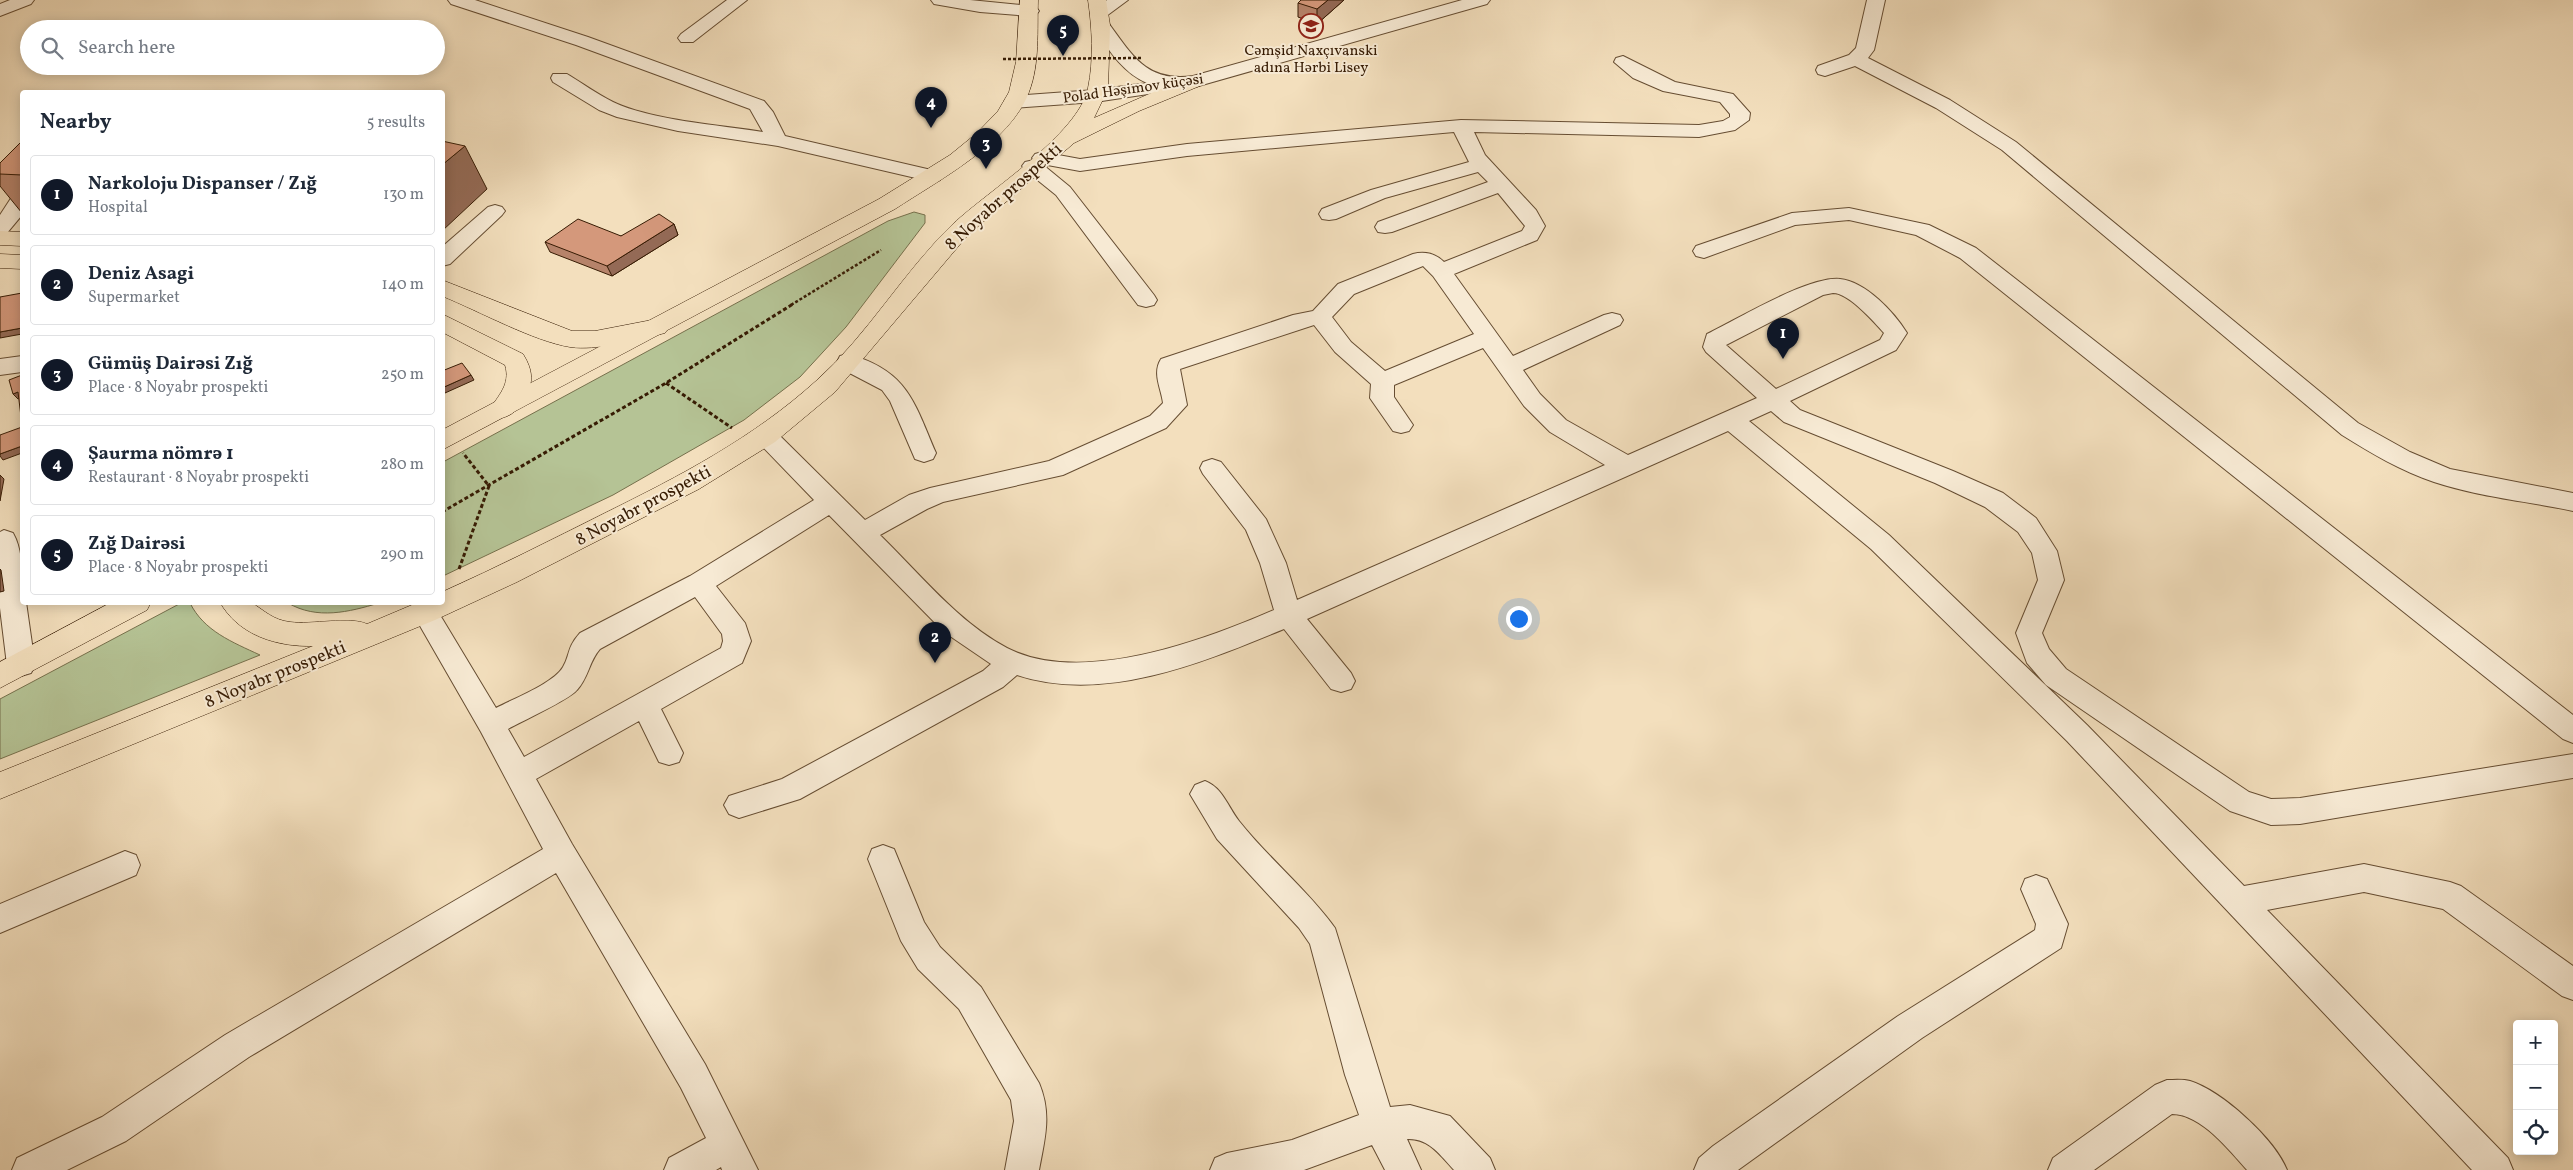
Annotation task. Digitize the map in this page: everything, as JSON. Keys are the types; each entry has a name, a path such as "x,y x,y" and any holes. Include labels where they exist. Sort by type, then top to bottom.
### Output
{"main road":[{"path":"445,439 887,204 934,176 984,136 1014,102 1026,62 1029,5"},
{"name":"8 Noyabr prospekti","path":"445,603 622,519 690,482 766,436 826,386 960,230 1066,139 1083,119 1098,89 1104,9"},
{"path":"1066,139 1132,107 1195,81"},
{"path":"0,238 20,239"},
{"path":"0,261 20,262"},
{"path":"445,288 548,332 571,339 595,339 657,327"},
{"path":"445,324 515,360 520,371 518,381 514,395 501,411"},
{"path":"11,671 132,605"},
{"path":"236,605 244,615 260,625 290,633 310,635 363,630 425,612"},
{"name":"8 Noyabr prospekti","path":"0,786 440,605"}],"street":[{"path":"0,11 25,0"},
{"path":"458,0 582,41 757,105 764,110 768,129 778,140"},
{"path":"497,13 511,0"},
{"path":"687,38 738,0"},
{"path":"940,0 1008,10 1029,5"},
{"name":"Polad Həşimov küçəsi","path":"1014,102 1095,96 1195,81 1481,0"},
{"path":"1824,70 1856,59 1865,50 1876,0"},
{"path":"1104,9 1131,67 1138,72 1161,81 1195,81"},
{"path":"1856,59 1943,104 2009,146 2350,429 2404,461 2456,480 2540,494 2573,502"},
{"path":"1037,162 1080,165 1187,150 1461,126 1699,131 1728,126 1739,120 1740,113 1726,98 1670,87 1640,74 1623,62"},
{"path":"560,78 606,106 624,113 678,125 778,140 934,176"},
{"path":"1441,271 1530,235 1535,226 1529,215 1476,157 1461,126"},
{"path":"1037,162 1063,191 1146,300"},
{"path":"1329,214 1378,194 1482,164"},
{"path":"1385,227 1500,185"},
{"path":"0,228 16,211 20,201"},
{"path":"445,256 495,211"},
{"path":"1704,251 1792,220 1849,214 1922,230 1968,253 2573,731"},
{"path":"863,533 918,502 963,488 1054,469 1158,422 1176,405 1174,392 1167,374 1169,365 1186,357 1301,320 1320,317 1346,289 1421,259 1431,261 1441,271 1532,400 1558,426 1627,466"},
{"path":"766,436 953,624 980,647 1012,663 1041,670 1082,673 1147,667 1191,654 1288,614 1731,420 1773,400 1888,344 1896,333 1889,322 1846,288 1832,285 1817,289 1715,339 1714,347 1773,400 1792,416 1822,430 1944,477 1994,500 2027,526 2044,551 2051,580 2029,633 2037,655 2056,677 2240,802 2271,812 2300,811 2573,766"},
{"path":"1320,317 1343,347 1382,381 1384,392 1382,398 1401,425"},
{"path":"1509,367 1612,320"},
{"path":"1382,381 1488,337"},
{"path":"848,362 890,384 901,399 924,453"},
{"path":"0,367 20,364"},
{"path":"1731,420 1880,542 2077,733 2496,1170"},
{"path":"1212,468 1257,526 1273,563 1288,614 1341,681"},
{"path":"491,724 566,684 576,671 581,651 590,641 699,583 831,500"},
{"path":"9,539 11,671"},
{"path":"519,774 732,655 737,641 735,631 699,583"},
{"path":"425,612 491,724 561,854 693,1076 735,1157 681,1170"},
{"path":"739,805 790,790 841,764 993,679 1012,663"},
{"path":"644,704 669,753"},
{"path":"1205,794 1228,830 1254,861 1310,918 1324,938 1362,1076 1380,1125 1404,1170"},
{"path":"29,1170 114,1129 237,1046 561,854"},
{"path":"883,859 912,931 929,958 970,998 1027,1096 1031,1121 1022,1170"},
{"path":"0,920 125,865"},
{"path":"2238,902 2364,878 2450,896 2573,985"},
{"path":"1711,1170 1733,1152 1910,1027 2050,938 2052,924 2036,889"},
{"path":"2065,1170 2167,1097 2188,1097 2231,1126 2270,1170"},
{"path":"1227,1170 1292,1157 1380,1125 1410,1122 1438,1128 1478,1170"}],"path":[{"path":"1003,59 1141,58"},
{"path":"445,510 666,383 881,250"},
{"path":"666,383 732,428"},
{"path":"462,452 489,486"},
{"path":"459,569 489,486"}],"green space":[{"path":"914,212 925,215 925,223 846,327 800,377 744,420 613,495 445,575 445,461 888,221"},
{"path":"177,605 191,605 203,621 220,635 260,655 0,759 0,699"},
{"path":"292,605 371,605 333,613 322,613"}],"building":[{"path":"1301,0 1328,0 1317,9 1298,3"},
{"path":"445,142 465,146 445,163"},
{"path":"20,143 20,175 0,174 0,163"},
{"path":"659,214 674,224 607,266 545,242 578,219 621,236"},
{"path":"20,293 20,328 0,332 0,297"},
{"path":"462,363 471,375 445,387 445,370"},
{"path":"20,376 20,409 18,392 13,394 9,380"},
{"path":"20,428 20,447 0,454 0,435"}],"place":[{"name":"Cəmşid Naxçıvanski adına Hərbi Lisey","path":"1311,26"},
{"name":"Zığ Dairəsi","path":"1063,56"},
{"name":"Şaurma nömrә 1","path":"931,128"},
{"name":"Gümüş Dairəsi Zığ","path":"986,169"},
{"name":"Narkoloju Dispanser / Zığ","path":"1783,359"},
{"name":"Deniz Asagi","path":"935,663"}]}
